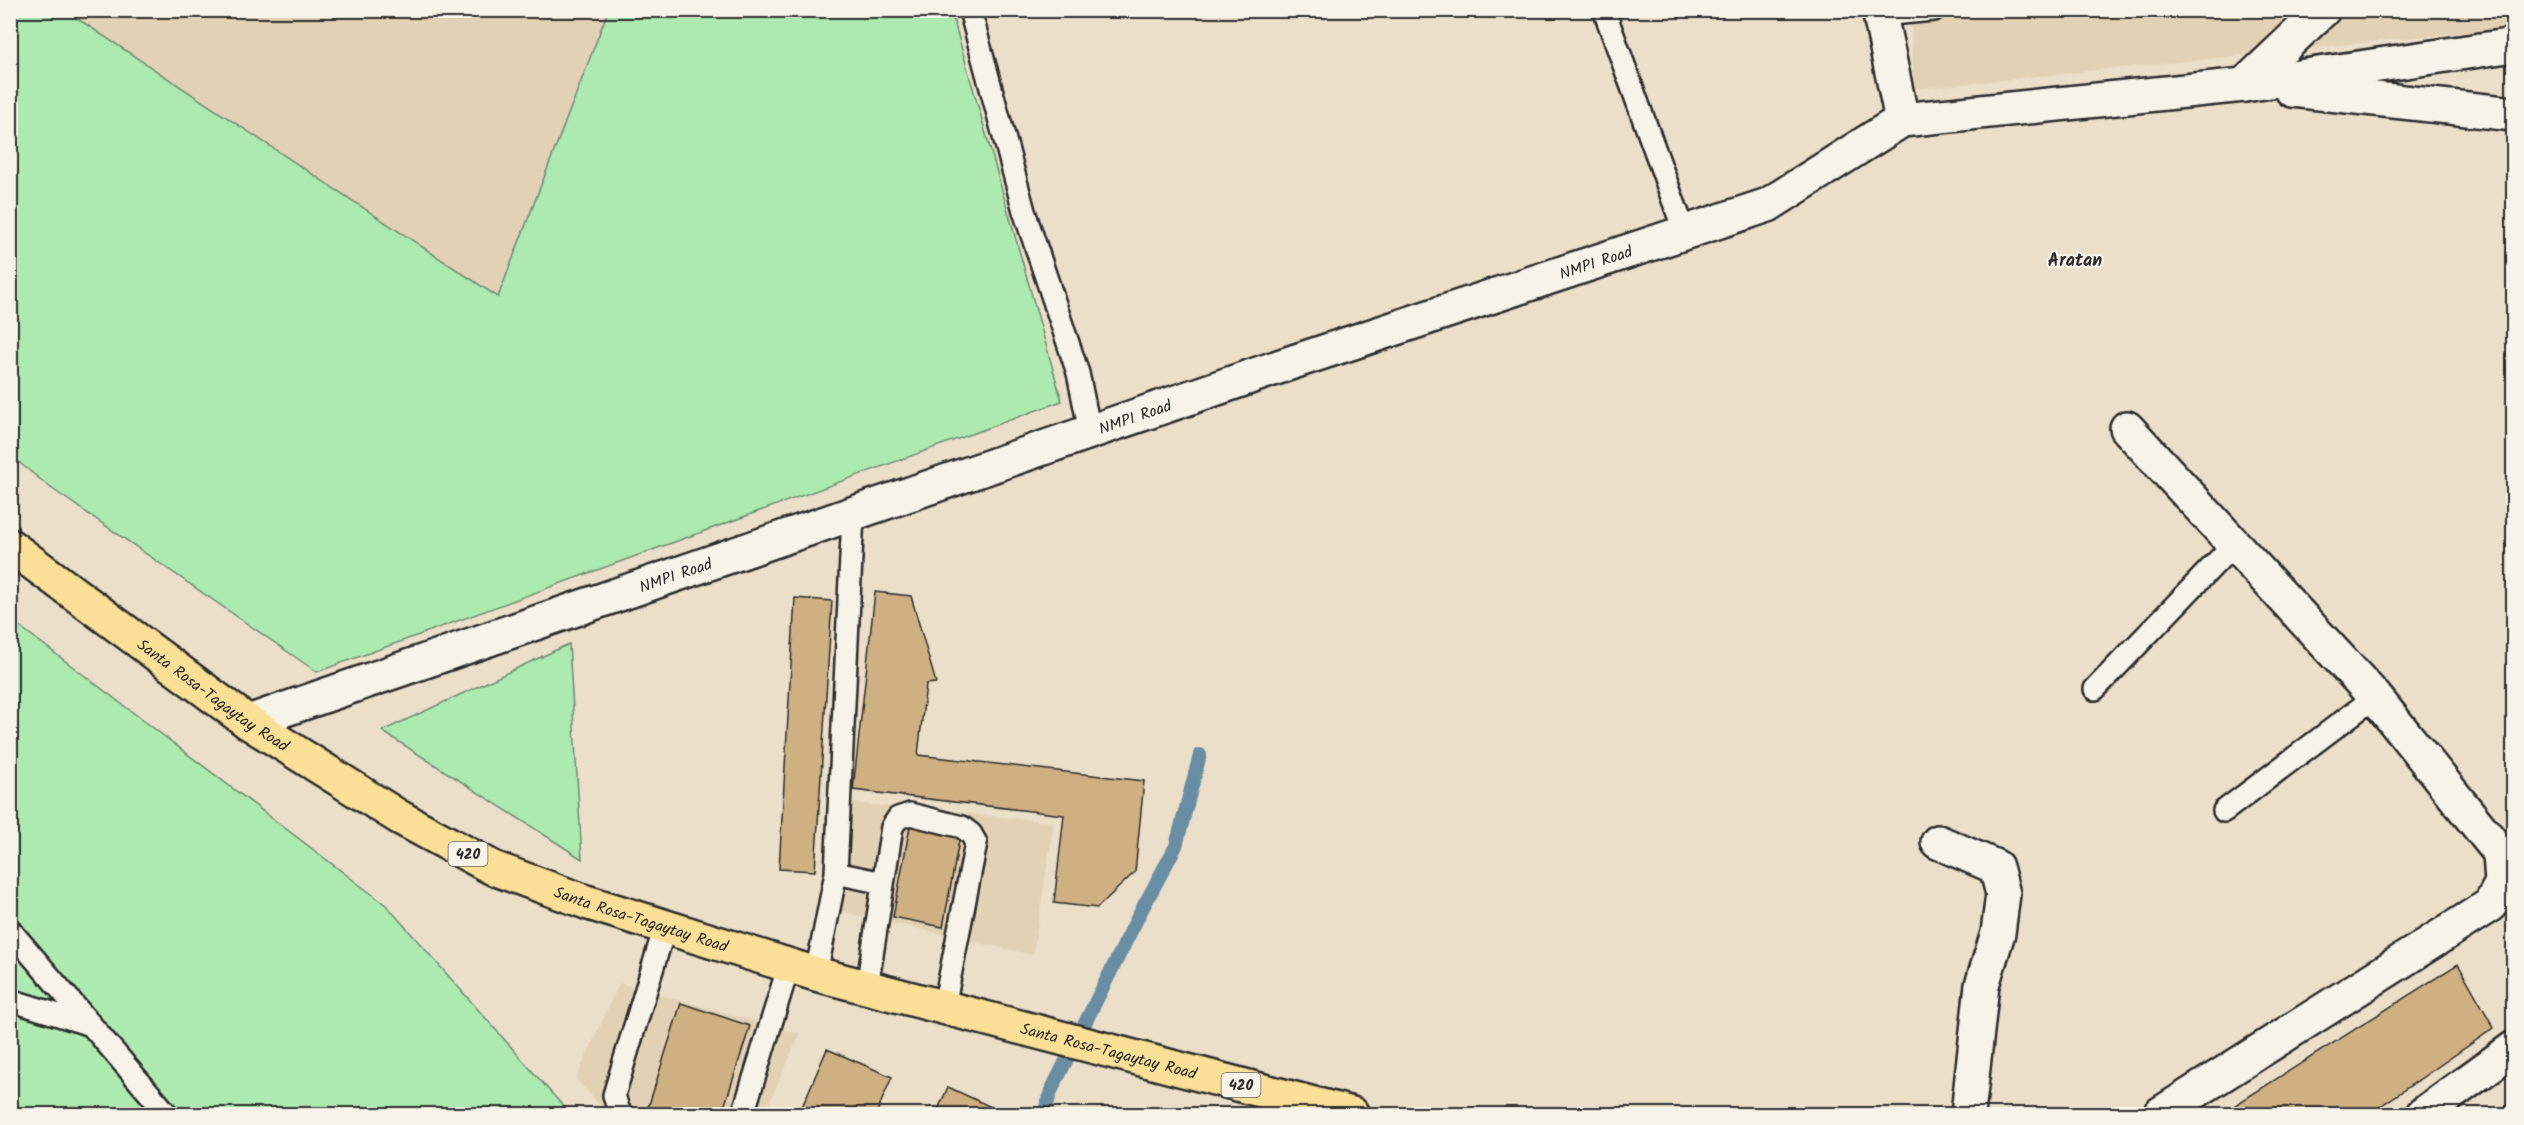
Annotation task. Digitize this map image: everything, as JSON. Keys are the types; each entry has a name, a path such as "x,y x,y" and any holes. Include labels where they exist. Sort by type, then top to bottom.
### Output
{"main road":[{"name":"Santa Rosa-Tagaytay Road","path":"10,546 248,722 399,817 493,867 665,927 803,969 1352,1114"}],"street":[{"path":"2244,85 2323,10"},
{"path":"1880,13 1902,120 2244,85 2514,45"},
{"path":"2244,85 2514,114"},
{"name":"NMPI Road","path":"248,722 1301,359 1768,205 1902,120"},
{"path":"2127,428 2375,697 2500,853 2502,883 2490,905 2160,1114"},
{"path":"1938,842 1996,867 2003,894 1998,933 1982,985 1968,1114"},
{"path":"2423,1114 2514,1048"}],"lane":[{"path":"970,10 1024,211 1078,373 1090,432"},
{"path":"1604,10 1685,233"},
{"path":"1880,13 1934,10"},
{"path":"743,1114 803,969 836,873 853,515"},
{"path":"2095,689 2234,544"},
{"path":"2224,811 2375,697"},
{"path":"867,987 892,827 898,818 910,814 962,827 971,834 976,843 944,1007"},
{"path":"836,873 883,883"},
{"path":"622,1114 619,1112 614,1095 665,927"},
{"path":"10,930 167,1114"},
{"path":"10,1000 91,1024"}],"shaded area":[{"path":"2513,10 2514,27 1914,89 1910,11"},
{"path":"66,11 608,11 498,298"},
{"path":"852,803 1054,822 1033,955 840,911"},
{"path":"619,983 800,1034 764,1114 608,1114 576,1079"}],"green space":[{"path":"10,11 66,11 498,297 608,11 951,11 1062,401 317,672 51,488 11,456"},
{"path":"10,619 386,905 570,1114 11,1114"},
{"path":"569,644 582,859 382,731"}],"building":[{"path":"875,592 911,596 936,683 926,684 918,755 1144,781 1135,872 1097,908 1054,903 1064,815 853,790"},
{"path":"795,598 832,601 815,871 779,869"},
{"path":"911,821 961,830 943,927 893,917"},
{"path":"2458,964 2494,1028 2369,1114 2221,1114"},
{"path":"681,1003 750,1026 722,1114 670,1114 648,1108"},
{"path":"827,1049 892,1077 876,1114 799,1114"},
{"path":"948,1087 1000,1111 998,1114 936,1114"}],"waterway":[{"path":"1044,1114 1051,1091 1176,846 1200,755"}],"district":[{"name":"Aratan","path":"2075,260"}]}
